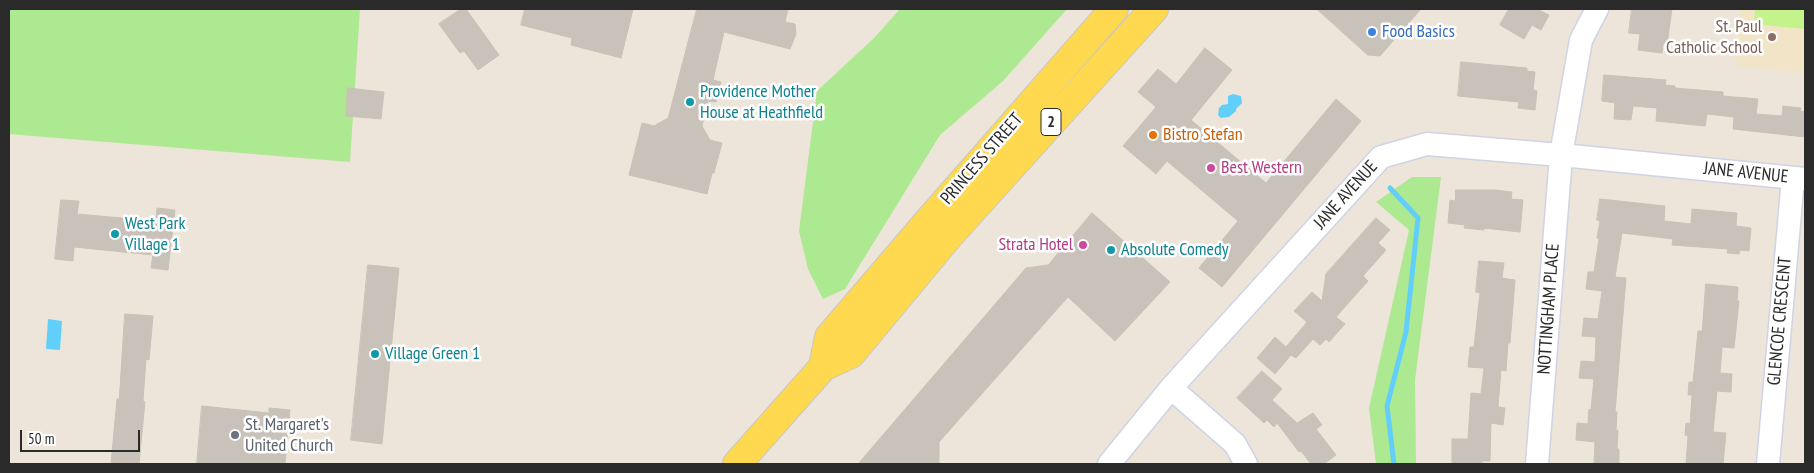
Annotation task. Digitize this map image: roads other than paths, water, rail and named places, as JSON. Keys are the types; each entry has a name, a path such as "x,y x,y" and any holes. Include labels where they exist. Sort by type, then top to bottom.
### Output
{"main road":[{"name":"PRINCESS STREET","path":"939,227 1114,9"},
{"name":"PRINCESS STREET","path":"737,464 823,367 829,337 1154,9"}],"street":[{"name":"NOTTINGHAM PLACE","path":"1537,464 1561,155 1581,40 1597,9"},
{"name":"JANE AVENUE","path":"1109,464 1170,388 1381,157 1427,144 1561,155 1799,179"},
{"name":"GLENCOE CRESCENT","path":"1768,464 1799,179"},
{"path":"1170,388 1235,444 1246,464"}],"water":[{"path":"1233,94 1241,96 1242,103 1229,117 1221,118 1218,115 1219,108 1222,105 1228,104 1228,96"},
{"path":"48,319 62,321 60,350 46,349"}],"waterway":[{"path":"1390,188 1418,218 1406,332 1387,406 1394,464"}],"place":[{"name":"Food Basics","path":"1372,32"},
{"name":"St. Paul Catholic School","path":"1772,37"},
{"name":"Providence Mother House at Heathfield","path":"690,102"},
{"name":"Bistro Stefan","path":"1153,135"},
{"name":"Best Western","path":"1211,168"},
{"name":"West Park Village 1","path":"115,234"},
{"name":"Strata Hotel","path":"1083,245"},
{"name":"Absolute Comedy","path":"1111,250"},
{"name":"Village Green 1","path":"375,354"},
{"name":"St. Margaret's United Church","path":"235,435"}]}
